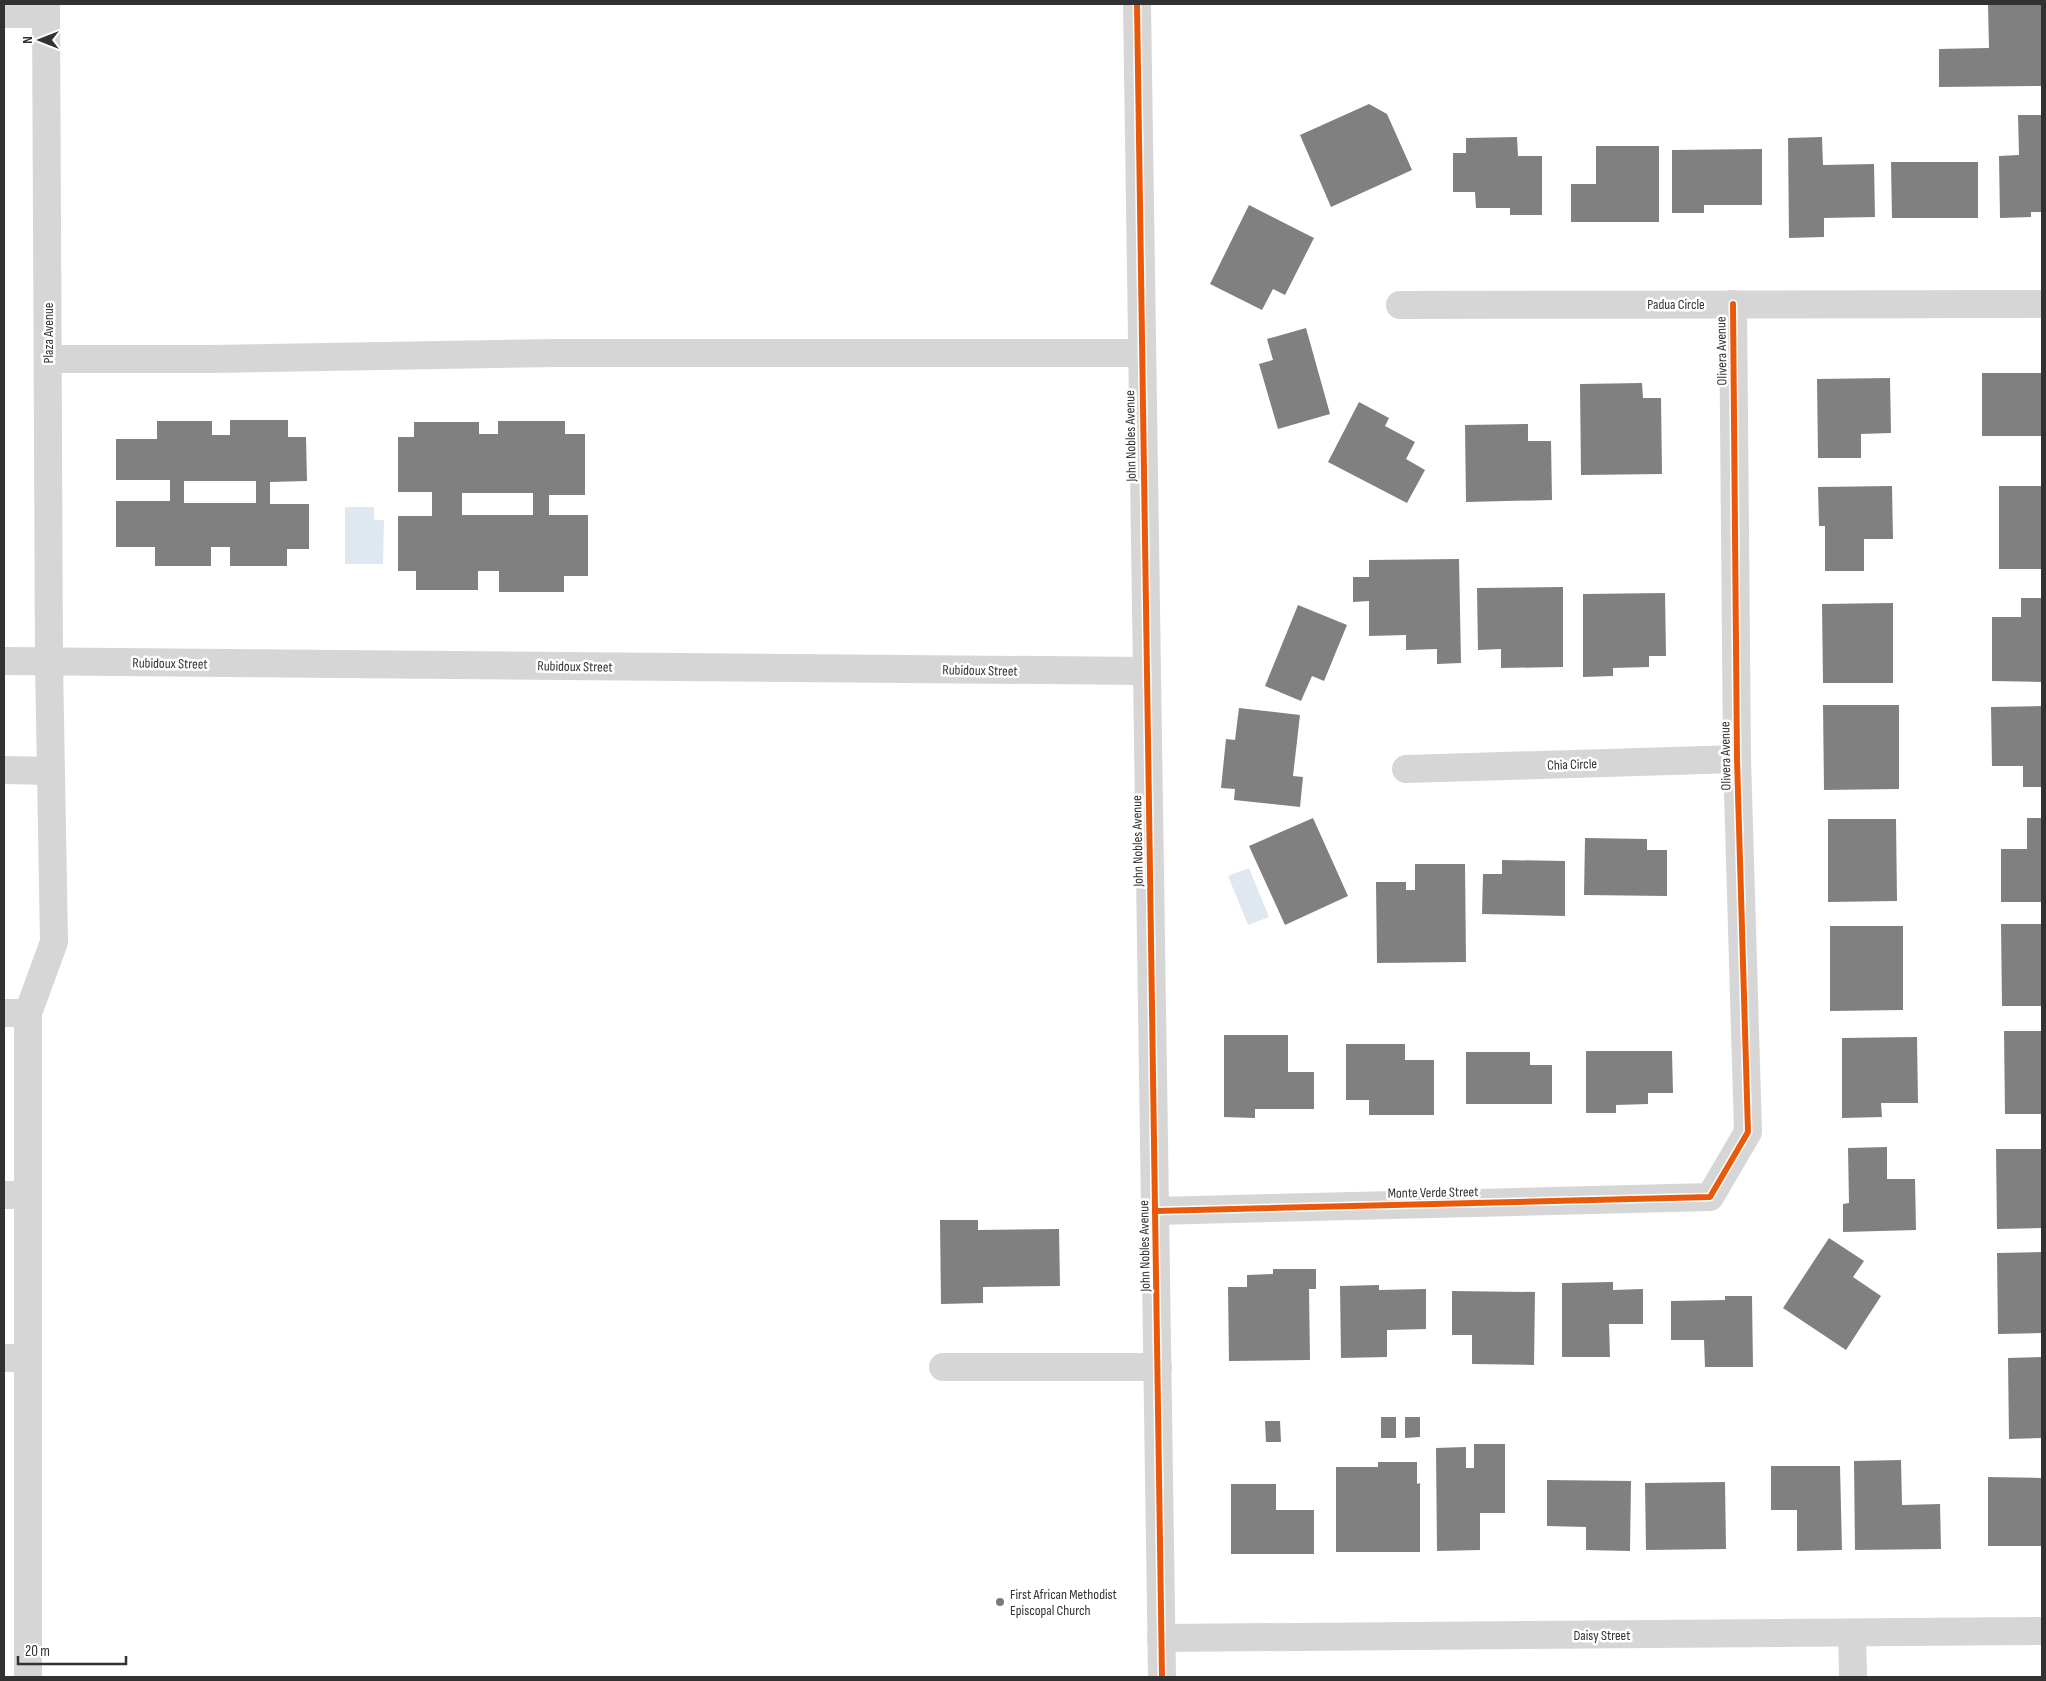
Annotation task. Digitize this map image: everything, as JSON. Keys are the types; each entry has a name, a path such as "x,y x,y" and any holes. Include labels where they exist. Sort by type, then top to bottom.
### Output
{"street":[{"name":"John Nobles Avenue","path":"1137,4 1162,1677"},
{"path":"4,14 46,9"},
{"name":"Plaza Avenue","path":"16,1013 54,942 49,661 46,9"},
{"name":"Olivera Avenue","path":"1710,1197 1748,1132 1737,759 1733,304"},
{"name":"Padua Circle","path":"1400,305 2042,304"},
{"path":"48,359 208,359 556,353 1142,353"},
{"name":"Rubidoux Street","path":"4,661 1146,672"},
{"name":"Chia Circle","path":"1406,769 1737,759"},
{"path":"4,770 51,771"},
{"path":"16,1013 16,1358 28,1677"},
{"name":"Monte Verde Street","path":"1156,1212 1710,1197"},
{"path":"943,1367 1158,1367"},
{"name":"Daisy Street","path":"1161,1638 2042,1631"},
{"path":"1852,1633 1852,1677"}],"shaded area":[{"path":"345,507 374,507 374,520 384,520 383,564 345,564"},
{"path":"1249,868 1269,917 1248,925 1228,876"}],"building":[{"path":"1988,4 2042,4 2042,86 1939,87 1939,49 1989,48"},
{"path":"1369,104 1387,114 1412,170 1331,207 1300,135"},
{"path":"2018,115 2042,115 2042,212 2031,212 2031,217 2000,218 1999,156 2019,155"},
{"path":"1517,137 1518,156 1542,156 1542,215 1510,215 1510,208 1476,208 1475,192 1453,192 1453,153 1466,153 1466,138"},
{"path":"1822,137 1823,165 1874,164 1875,217 1824,218 1824,237 1789,238 1788,138"},
{"path":"1596,146 1659,146 1659,222 1571,222 1571,184 1596,184"},
{"path":"1762,149 1762,205 1704,205 1704,213 1672,213 1672,150"},
{"path":"1891,162 1978,162 1978,218 1892,218"},
{"path":"1249,205 1314,238 1285,295 1273,289 1262,310 1210,284"},
{"path":"1306,328 1330,414 1278,429 1259,364 1273,360 1267,339"},
{"path":"1982,373 2042,373 2042,436 1982,436"},
{"path":"1890,378 1891,433 1861,434 1861,458 1818,458 1817,379"},
{"path":"1642,383 1643,398 1661,398 1662,474 1581,475 1580,384"},
{"path":"1359,402 1389,418 1385,426 1415,442 1406,459 1425,470 1407,503 1328,462"},
{"path":"230,420 288,420 288,437 306,437 307,481 270,482 270,504 309,504 309,549 287,549 287,566 230,566 230,547 211,547 211,566 155,566 155,547 116,547 116,501 170,501 170,480 116,480 116,439 157,439 157,421 212,421 212,435 230,435","holes":["184,481 256,481 256,503 184,503"]},
{"path":"498,421 565,421 565,434 585,434 585,495 549,495 549,515 588,515 588,576 564,576 564,592 499,592 499,571 478,571 478,590 416,590 416,571 398,571 398,516 432,516 432,492 398,492 398,437 414,437 414,422 479,422 479,434 498,434","holes":["462,493 533,493 533,515 462,515"]},
{"path":"1528,424 1528,441 1551,441 1552,500 1466,502 1465,425"},
{"path":"1892,486 1893,539 1864,539 1864,571 1825,571 1825,526 1819,526 1818,487"},
{"path":"1999,486 2042,486 2042,569 1999,569"},
{"path":"1459,559 1461,663 1437,664 1437,649 1406,650 1406,635 1369,636 1369,601 1353,602 1353,577 1369,577 1369,560"},
{"path":"1563,587 1563,667 1501,668 1501,649 1478,650 1477,588"},
{"path":"1665,593 1666,656 1649,656 1649,667 1613,668 1613,676 1583,677 1583,594"},
{"path":"2021,598 2042,598 2042,682 1992,681 1992,617 2021,617"},
{"path":"1893,603 1893,683 1823,683 1822,604"},
{"path":"1298,605 1347,625 1324,681 1312,676 1301,701 1265,686"},
{"path":"1823,705 1899,705 1899,789 1824,790"},
{"path":"2042,706 2042,787 2023,787 2023,766 1992,766 1991,707"},
{"path":"1239,708 1300,715 1293,776 1303,777 1300,807 1234,800 1235,789 1221,788 1226,739 1235,740"},
{"path":"1313,818 1348,896 1285,925 1249,846"},
{"path":"2027,818 2042,818 2042,902 2001,902 2001,849 2027,849"},
{"path":"1828,819 1896,819 1897,901 1828,902"},
{"path":"1585,838 1647,839 1647,850 1667,850 1667,896 1584,895"},
{"path":"1502,860 1565,861 1565,916 1482,914 1483,874 1502,874"},
{"path":"1415,864 1465,864 1466,962 1377,963 1376,882 1406,882 1406,890 1415,890"},
{"path":"2001,924 2042,924 2042,1006 2002,1006"},
{"path":"1830,926 1903,926 1903,1010 1830,1011"},
{"path":"2004,1031 2042,1031 2042,1114 2005,1114"},
{"path":"1224,1035 1288,1035 1288,1072 1314,1072 1314,1109 1255,1109 1255,1118 1224,1117"},
{"path":"1917,1037 1918,1103 1881,1103 1882,1117 1842,1118 1842,1038"},
{"path":"1346,1044 1405,1044 1405,1060 1434,1060 1434,1115 1369,1115 1369,1100 1346,1100"},
{"path":"1586,1051 1672,1051 1673,1093 1648,1093 1648,1104 1616,1105 1616,1113 1586,1113"},
{"path":"1466,1052 1530,1052 1530,1065 1552,1065 1552,1104 1466,1104"},
{"path":"1887,1147 1887,1179 1915,1179 1916,1230 1843,1232 1843,1204 1849,1203 1848,1148"},
{"path":"1996,1149 2042,1149 2042,1228 1997,1229"},
{"path":"940,1220 978,1220 978,1230 1059,1229 1060,1286 983,1287 983,1303 941,1304"},
{"path":"1829,1238 1864,1261 1853,1277 1881,1296 1846,1350 1783,1308"},
{"path":"2042,1252 2042,1333 1998,1334 1997,1253"},
{"path":"1273,1269 1316,1269 1316,1289 1309,1289 1310,1360 1229,1361 1228,1287 1247,1287 1247,1275 1273,1274"},
{"path":"1613,1282 1613,1290 1643,1289 1643,1324 1609,1324 1610,1357 1562,1357 1562,1283"},
{"path":"1379,1285 1379,1290 1426,1289 1426,1329 1387,1330 1387,1357 1341,1358 1340,1286"},
{"path":"1452,1291 1535,1292 1534,1365 1472,1364 1472,1335 1452,1335"},
{"path":"1725,1296 1752,1296 1753,1367 1705,1367 1704,1340 1671,1340 1671,1301 1725,1300"},
{"path":"2042,1357 2042,1438 2009,1439 2008,1358"},
{"path":"1381,1417 1396,1417 1396,1438 1381,1438"},
{"path":"1405,1417 1420,1417 1420,1437 1405,1438"},
{"path":"1265,1421 1280,1421 1281,1442 1266,1442"},
{"path":"1474,1444 1505,1444 1505,1513 1480,1513 1480,1550 1437,1551 1436,1448 1466,1447 1466,1468 1474,1468"},
{"path":"1901,1460 1902,1505 1940,1504 1941,1549 1855,1550 1854,1461"},
{"path":"1378,1462 1417,1462 1417,1484 1420,1483 1420,1552 1336,1552 1336,1467 1378,1467"},
{"path":"1771,1466 1840,1466 1842,1550 1797,1551 1797,1510 1771,1510"},
{"path":"1988,1477 2042,1478 2042,1546 1988,1546"},
{"path":"1547,1480 1631,1481 1630,1551 1586,1550 1586,1527 1547,1526"},
{"path":"1725,1482 1726,1549 1646,1550 1645,1483"},
{"path":"1231,1484 1276,1484 1276,1510 1314,1510 1314,1554 1231,1554"}],"cycle path":[{"path":"1137,4 1162,1677"},
{"path":"1156,1211 1710,1197 1748,1132 1737,759 1733,304"}],"place":[{"name":"First African Methodist Episcopal Church","path":"1000,1602"}]}
